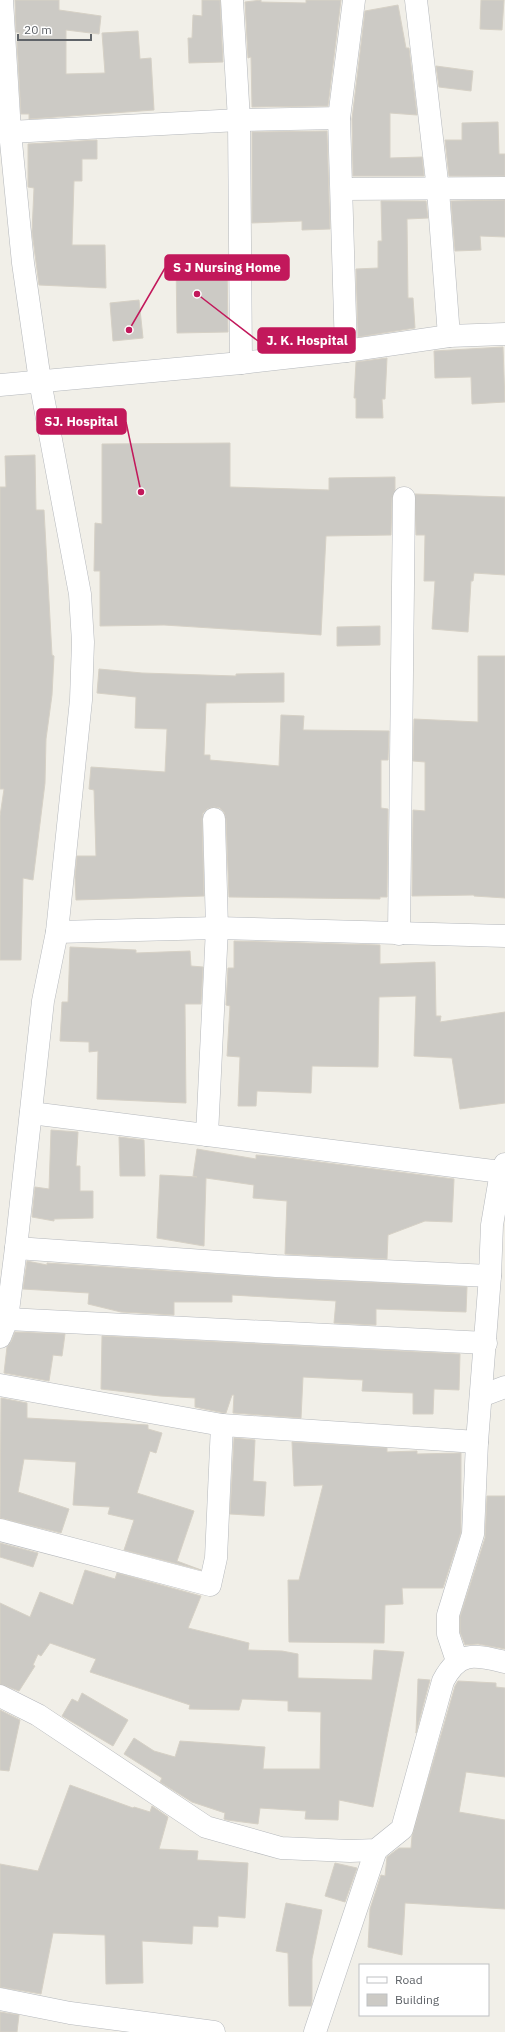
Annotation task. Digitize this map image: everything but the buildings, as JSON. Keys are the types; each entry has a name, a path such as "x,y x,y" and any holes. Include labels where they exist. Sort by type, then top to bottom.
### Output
{"street":[{"path":"2,0 10,132 7,162 40,381 80,594 83,642 81,700 57,932 43,1001 16,1248 3,1328 486,1344"},
{"path":"232,0 239,120 241,363"},
{"path":"346,351 339,118 354,0"},
{"path":"416,0 438,190 449,336"},
{"path":"10,132 239,120 339,118"},
{"path":"342,189 438,190 505,188"},
{"path":"0,385 241,363 346,351 449,336 505,334"},
{"path":"398,934 404,498"},
{"path":"207,1135 216,928 214,818"},
{"path":"57,932 216,928 505,936"},
{"path":"31,1113 207,1135 503,1168 492,1224 486,1344 477,1442 473,1534 448,1615 448,1634 457,1661"},
{"path":"16,1248 276,1266 490,1276"},
{"path":"0,1385 222,1425 477,1442"},
{"path":"481,1396 505,1387"},
{"path":"0,1530 210,1585 216,1558 222,1425"},
{"path":"315,2032 376,1850 402,1829 443,1681 457,1661 469,1657 505,1662"},
{"path":"0,1696 38,1715 206,1827 281,1848 350,1851 376,1850"},
{"path":"0,1999 70,2013 214,2032"}],"place":[{"name":"J. K. Hospital","path":"197,294"},
{"name":"S J Nursing Home","path":"129,330"},
{"name":"SJ. Hospital","path":"141,492"}]}
